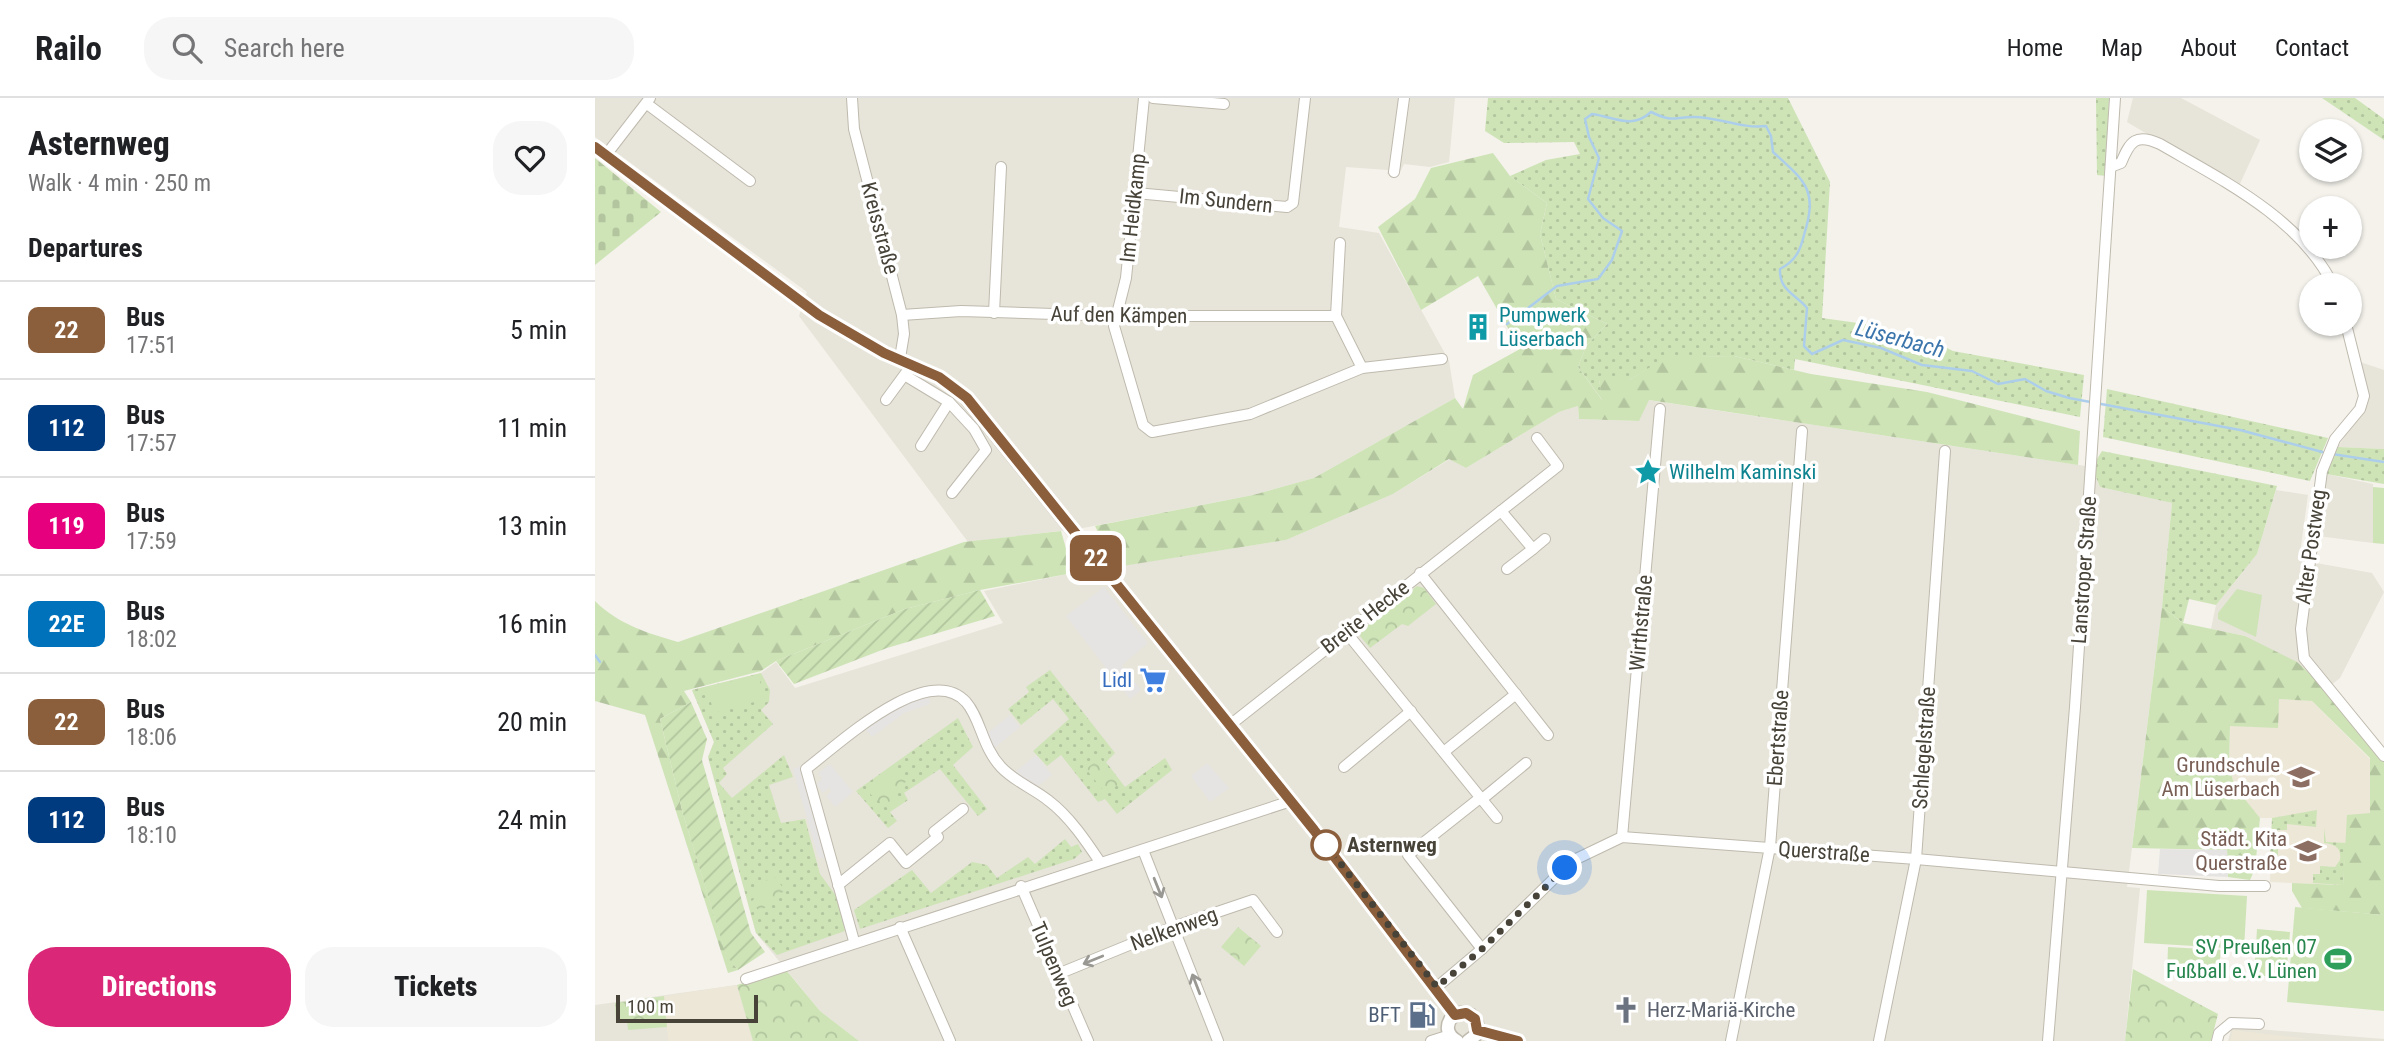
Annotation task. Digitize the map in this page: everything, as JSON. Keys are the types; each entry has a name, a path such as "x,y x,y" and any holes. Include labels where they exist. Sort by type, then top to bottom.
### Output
{"street":[{"name":"Kreisstraße","path":"852,98 854,128 902,315 906,376"},
{"name":"Im Heidkamp","path":"1115,316 1126,278 1145,98"},
{"path":"1153,98 1224,104"},
{"name":"Im Sundern","path":"1136,193 1287,207 1293,203 1305,98"},
{"path":"1394,172 1404,98"},
{"name":"Lanstroper Straße","path":"2048,1041 2116,98"},
{"path":"750,181 649,101 600,151 819,315 872,347 939,377 967,398 1291,801 1437,987 1455,1015"},
{"path":"2113,166 2121,163 2128,144 2136,138 2145,137 2160,144 2250,199 2301,238 2320,259 2327,273"},
{"path":"994,313 1001,167"},
{"path":"1340,243 1336,316 1362,368"},
{"name":"Auf den Kämpen","path":"902,315 961,311 1115,316 1336,316"},
{"path":"1115,316 1114,326 1143,425 1152,432 1250,414 1362,368 1442,359"},
{"name":"Alter Postweg","path":"2349,336 2364,397 2360,409 2330,450 2324,464 2303,606 2304,658 2384,757"},
{"path":"886,400 906,376 949,402 974,429 986,450 952,493"},
{"path":"921,446 949,402"},
{"name":"Wirthstraße","path":"1622,837 1660,409"},
{"name":"Ebertstraße","path":"1731,1041 1770,847 1802,431"},
{"name":"Breite Hecke","path":"1230,724 1558,466 1537,438"},
{"name":"Schlegelstraße","path":"1879,1041 1916,859 1945,451"},
{"path":"1501,511 1533,549"},
{"path":"1507,569 1545,540"},
{"path":"1420,573 1548,735"},
{"path":"1346,632 1497,818"},
{"path":"854,941 806,769 895,703 910,696 946,690 969,707 987,748 999,765 1013,778 1057,807 1100,862"},
{"path":"1445,751 1516,694"},
{"path":"1344,767 1411,711"},
{"path":"1482,949 1408,855 1526,763"},
{"path":"745,979 1021,886 1143,850 1291,801"},
{"path":"838,885 890,843 906,863 938,837 934,832 963,809"},
{"name":"Querstraße","path":"1437,987 1482,949 1572,861 1622,837 1770,847 2219,886 2265,886"},
{"path":"1143,850 1218,1041"},
{"name":"Tulpenweg","path":"1021,886 1088,1041"},
{"name":"Nelkenweg","path":"1058,974 1173,927 1253,900 1277,932"},
{"path":"900,927 950,1041"},
{"path":"1455,1015 1471,1016 1477,1030"},
{"path":"1431,1041 1453,1038 1448,1024 1455,1015"},
{"path":"2217,1041 2219,1033 2231,1023 2259,1024"},
{"path":"1468,1041 1477,1030"},
{"path":"1477,1030 1518,1041"}],"shaded area":[{"path":"595,98 1455,98 1449,162 1430,167 1404,164 1398,176 1387,174 1388,170 1346,167 1339,227 1379,233 1449,361 1455,398 1314,478 1253,495 1083,528 968,542 799,316 807,292 595,137"},
{"path":"2133,98 2181,98 2260,140 2238,188 2127,122"},
{"path":"2360,362 2384,370 2384,449 2338,447 2369,398"},
{"path":"1648,400 2092,467 2100,487 2172,503 2162,607 2127,887 2140,888 2125,1041 859,1041 820,1011 756,933 708,757 714,742 692,690 761,673 776,662 795,688 1003,623 984,591 1073,573 1286,540 1393,494 1450,459 1466,468 1559,412 1578,406 1579,419 1639,421"},
{"path":"2326,474 2373,484 2373,543 2318,536"},
{"path":"2276,490 2308,495 2299,560 2372,573 2384,592 2340,678 2326,689 2245,636 2211,629 2216,605 2257,554"},
{"path":"1104,587 1148,643 1122,665 1141,690 1130,699 1066,616"},
{"path":"929,696 930,704 904,713 872,737 865,729 899,704"},
{"name":"Grundschule Am Lüserbach","path":"2279,699 2312,701 2370,759 2370,814 2346,843 2343,885 2270,882 2272,818 2260,818 2235,788 2229,767 2230,726"},
{"path":"1010,715 1020,727 992,750 985,735"},
{"path":"1036,755 1052,775 1038,786 1014,773"},
{"path":"1207,763 1229,788 1210,802 1191,776"},
{"path":"830,764 853,792 835,807 826,796 831,791 829,788 823,793 816,784 822,779 818,773"},
{"path":"801,766 827,859 818,857 793,769"},
{"path":"2160,849 2227,850 2228,877 2158,874"},
{"path":"737,985 753,1041 595,1041 595,1005"},
{"path":"737,985 753,1041 668,1041 664,996"},
{"path":"2232,1027 2384,1039 2384,1041 2228,1041"},
{"path":"2233,1030 2310,1039 2230,1041"}],"green space":[{"path":"1488,98 1788,98 1830,182 1822,318 1872,325 1931,340 1953,351 2084,375 2080,417 1795,359 1794,370 1734,356 1667,358 1629,380 1599,380 1603,401 1578,367 1586,346 1607,324 1556,299 1540,234 1547,203 1510,176 1546,160 1580,154 1574,142 1504,143 1485,131"},
{"path":"2096,98 2109,98 2106,176 2097,175"},
{"path":"2322,98 2355,98 2384,119 2384,140 2362,125 2362,119 2353,119"},
{"path":"1493,153 1510,176 1547,203 1540,234 1556,299 1607,324 1586,346 1578,367 1602,400 1599,380 1629,380 1667,357 1734,356 1811,374 1927,392 2080,431 2078,465 1649,400 1639,421 1579,419 1578,406 1559,412 1466,468 1449,459 1393,494 1286,540 1116,567 1095,526 1253,495 1314,478 1455,398 1463,409 1473,375 1520,349 1478,276 1421,310 1378,227 1415,199 1431,168"},
{"path":"595,158 661,212 595,265"},
{"path":"2107,389 2328,438 2310,481 2103,437"},
{"path":"2338,447 2384,449 2384,484 2326,474"},
{"path":"2102,451 2277,486 2257,554 2216,605 2189,599 2183,623 2162,607 2172,503 2100,487 2092,467"},
{"path":"2373,487 2384,488 2384,544 2373,543"},
{"path":"1061,531 1073,573 980,590 905,609 776,661 761,671 684,691 691,702 660,719 683,814 726,954 738,970 728,973 645,715 595,701 595,601 623,622 678,642 964,542"},
{"path":"1417,586 1424,588 1436,604 1408,626 1402,624 1370,648 1360,636 1362,630"},
{"path":"2237,589 2262,595 2256,637 2218,619 2218,613"},
{"path":"980,590 995,616 887,648 794,684 776,661 905,609"},
{"path":"2162,607 2183,623 2245,636 2297,662 2326,689 2384,762 2384,915 2302,908 2292,891 2292,883 2343,885 2347,815 2370,813 2370,758 2312,701 2279,699 2278,728 2230,726 2229,767 2235,787 2260,818 2255,869 2250,880 2228,877 2227,850 2132,848"},
{"path":"1050,670 1115,753 1106,762 1125,787 1165,758 1172,770 1117,814 1105,799 1098,802 1061,755 1047,766 1033,751 1069,719 1053,699 1021,725 1008,709 1029,692 1026,687"},
{"path":"761,673 770,690 769,702 761,710 773,724 723,768 727,774 719,783 732,798 784,755 793,777 769,785 781,823 805,819 820,874 837,897 845,931 777,955 756,933 708,757 714,742 692,690"},
{"path":"758,674 765,699 714,713 707,688"},
{"path":"691,702 707,739 702,760 751,933 765,952 738,970 726,955 683,814 660,719"},
{"path":"958,718 973,747 953,765 987,809 978,816 940,769 904,793 908,800 890,812 897,821 888,828 856,791"},
{"path":"1100,758 1120,783 1106,794 1086,769"},
{"path":"894,765 909,778 896,792 895,799 898,802 891,811 870,794"},
{"path":"2317,810 2316,827 2287,824 2287,830 2278,830 2278,857 2270,859 2272,818"},
{"path":"2324,828 2326,842 2346,843 2343,885 2313,883 2313,874 2320,874 2320,866 2335,867 2340,860 2337,847 2324,843"},
{"path":"1065,839 1071,847 1078,844 1082,852 1074,859 860,929 854,910 912,870 931,893 972,862 987,865 997,878 1028,857 1035,864"},
{"path":"770,872 785,890 760,912 751,902 758,895 754,890 768,879 766,876"},
{"path":"2147,890 2247,896 2244,949 2144,943"},
{"name":"SV Preußen 07 Fußball e.V. Lünen","path":"2295,907 2384,915 2384,1011 2287,1002"},
{"path":"1238,927 1261,946 1244,966 1221,947"},
{"path":"2257,929 2290,932 2286,978 2254,975"},
{"path":"2168,947 2221,950 2218,978 2167,974"},
{"path":"2133,969 2218,1014 2211,1041 2125,1041"},
{"path":"786,970 820,1011 859,1041 753,1041 737,985"},
{"path":"664,996 667,1027 628,1030 627,1021 616,1022 615,1003"}],"waterway":[{"name":"Lüserbach","path":"1507,324 1557,286 1598,279 1612,260 1622,231 1603,218 1588,199 1599,158 1589,137 1585,119 1592,114 1630,121 1651,112 1669,118 1694,117 1748,126 1766,126 1771,136 1773,152 1794,171 1809,197 1808,220 1801,246 1790,263 1780,269 1780,276 1785,287 1807,308 1804,346 1812,354 1843,340 1881,348 1922,365 1972,371 1998,384 2025,379 2046,391 2069,398 2240,430 2326,453"},
{"name":"Lüserbach","path":"2332,454 2384,462"},
{"name":"Lüserbach","path":"595,655 600,662"}],"bus line":[{"name":"22","path":"595,147 819,315 884,353 939,377 967,398 1314,830 1437,987 1455,1015 1466,1013 1475,1019 1477,1030 1518,1041"}],"place":[{"name":"Pumpwerk Lüserbach","path":"1478,327"},
{"name":"Wilhelm Kaminski","path":"1648,472"},
{"name":"Lidl","path":"1153,680"},
{"name":"Grundschule Am Lüserbach","path":"2301,777"},
{"name":"Asternweg","path":"1326,845"},
{"name":"Städt. Kita Querstraße","path":"2308,851"},
{"name":"SV Preußen 07 Fußball e.V. Lünen","path":"2338,959"},
{"name":"Herz-Mariä-Kirche","path":"1626,1010"},
{"name":"BFT","path":"1422,1015"}],"route":[{"path":"1326,845 1437,987 1482,949 1565,868"}]}
